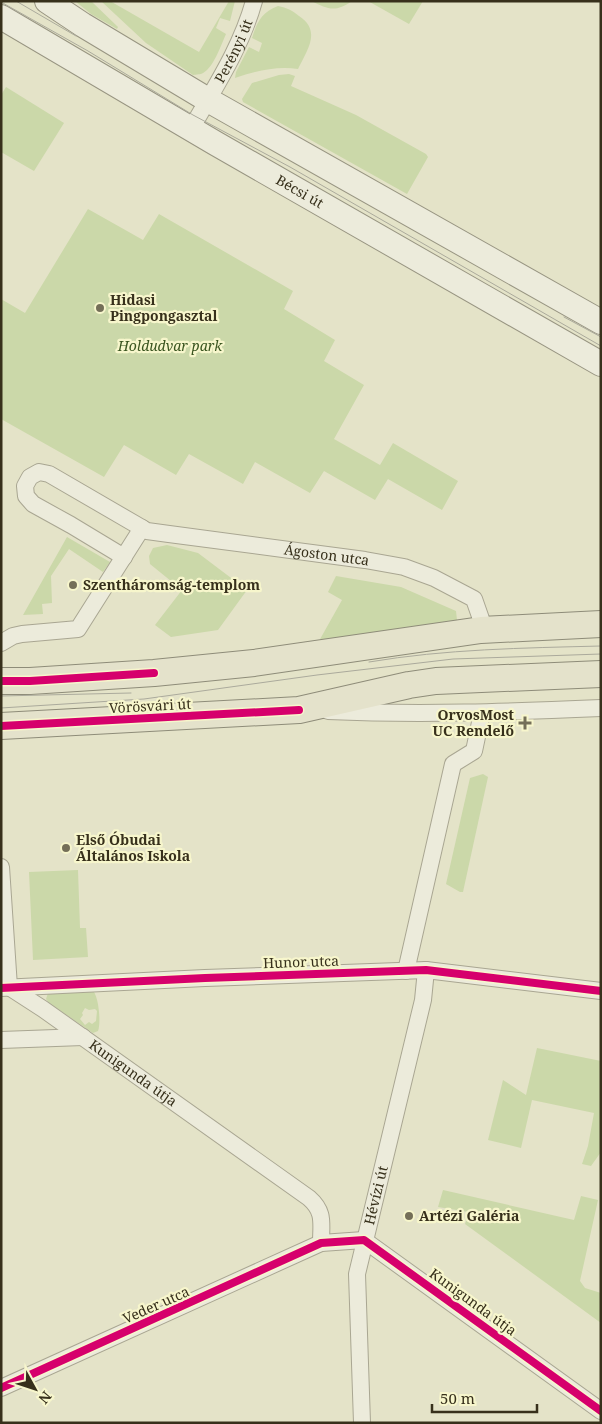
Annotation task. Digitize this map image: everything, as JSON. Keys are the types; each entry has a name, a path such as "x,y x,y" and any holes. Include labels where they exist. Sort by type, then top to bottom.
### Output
{"main road":[{"path":"47,1 208,100 601,322"},
{"name":"Bécsi út","path":"1,17 191,129 601,364"},
{"path":"1,681 30,681 154,673 245,664 481,630 601,624"},
{"name":"Vörösvári út","path":"1,726 300,710 409,685 436,681 601,674"}],"street":[{"name":"Perényi út","path":"191,129 237,47 248,23 254,1"},
{"name":"Ágoston utca","path":"124,557 33,504 26,496 25,486 30,477 39,472 49,474 147,531 404,567 434,578 474,599 481,630"},
{"path":"1,643 12,636 22,634 78,629 142,528"},
{"name":"Vörösvári út","path":"300,710 374,713 482,713 601,708"},
{"path":"406,971 453,764 474,751 482,713"},
{"path":"1,867 4,989"},
{"name":"Hunor utca","path":"4,989 205,978 426,970 601,991"},
{"name":"Hévízi út","path":"362,1423 357,1274 423,1000 426,970"},
{"name":"Kunigunda útja","path":"4,989 30,1000 317,1205 321,1215 321,1243"},
{"path":"1,1040 83,1037"},
{"path":"321,1243 364,1240"},
{"name":"Kunigunda útja","path":"364,1240 601,1411"},
{"name":"Veder utca","path":"1,1388 321,1243"}],"green space":[{"path":"75,1 91,1 118,27 117,29 91,14"},
{"path":"101,1 110,1 199,52 229,1 235,1 230,21 220,18 216,28 226,34 213,62 205,72 193,75 146,43"},
{"path":"311,1 352,1 341,7 332,8"},
{"path":"368,1 423,1 409,24"},
{"path":"278,6 294,12 310,28 311,34 308,48 298,69 266,70 235,78 236,72 249,47 259,52 262,43 252,38 258,23 267,12"},
{"path":"289,74 295,76 291,86 356,115 426,154 428,157 407,194 243,102 242,99 252,83"},
{"path":"6,87 64,123 34,171 1,152 1,95"},
{"name":"Holdudvar park","path":"88,209 143,240 159,214 293,291 284,309 335,340 324,361 364,385 334,439 380,465 393,443 458,481 442,510 388,479 375,500 324,471 310,493 255,462 243,484 189,454 176,475 124,445 104,477 1,419 1,299 25,313"},
{"path":"67,537 110,562 103,572 69,549 51,576 52,603 42,604 43,614 23,615"},
{"path":"167,545 198,553 247,590 218,630 171,637 155,625 182,590 150,564 149,556 153,548"},
{"path":"336,576 401,587 456,611 457,620 319,641 342,600 328,592"},
{"path":"483,774 488,777 463,892 460,892 446,884 470,778"},
{"path":"78,870 80,928 86,928 88,957 33,960 29,872"},
{"path":"94,992 99,1011 98,1031 93,1033 49,1003 46,999 48,993","holes":["85,1008 89,1010 95,1009 97,1011 96,1021 85,1025 80,1019"]},
{"path":"537,1048 601,1061 601,1152 591,1166 582,1164 588,1146 594,1113 532,1100 521,1148 488,1140 503,1080 526,1095"},
{"path":"443,1190 574,1220 581,1196 598,1200 580,1281 585,1288 601,1293 601,1323 465,1224 469,1212 438,1207"}],"tram line":[{"path":"16,1 76,36"},
{"path":"1,2 88,51 193,115 290,167 601,346"},
{"path":"564,317 601,337"},
{"path":"369,662 427,654 601,646"},
{"path":"1,708 144,699 317,675 453,659 601,654"},
{"path":"1,696 131,693"}],"cycle path":[{"path":"1,681 30,681 154,673"},
{"path":"1,726 299,710"},
{"path":"1,988 426,970 601,991"},
{"path":"1,1388 321,1243 364,1240 601,1411"}],"place":[{"name":"Hidasi Pingpongasztal","path":"100,308"},
{"name":"Szentháromság-templom","path":"73,585"},
{"name":"OrvosMost UC Rendelő","path":"525,723"},
{"name":"Első Óbudai Általános Iskola","path":"66,848"},
{"name":"Artézi Galéria","path":"409,1216"}]}
